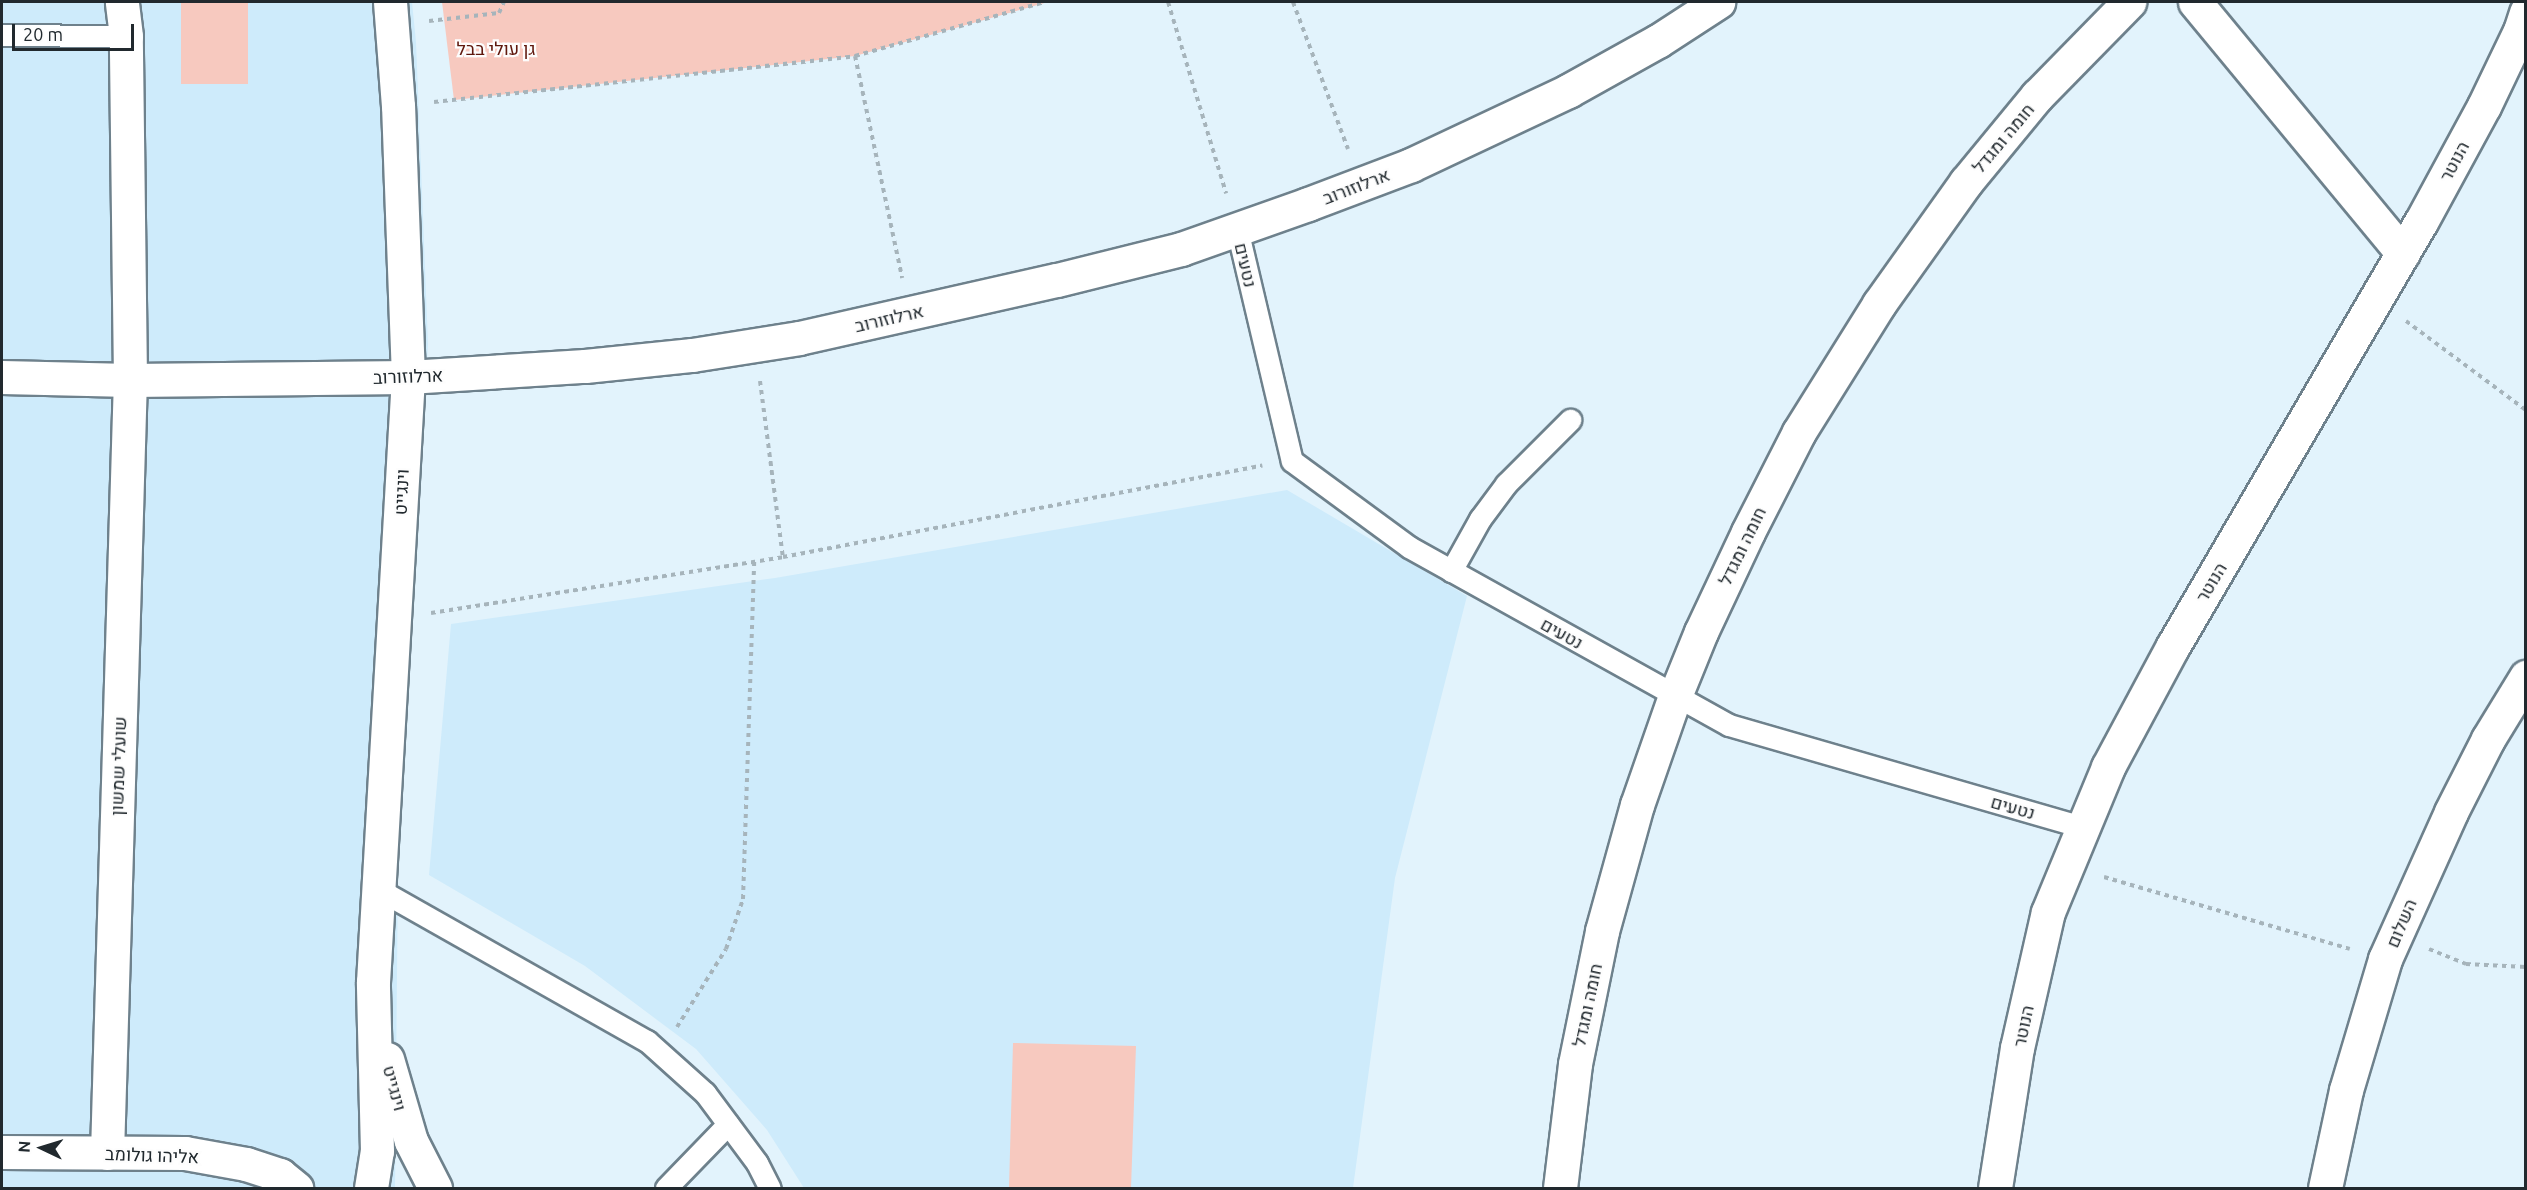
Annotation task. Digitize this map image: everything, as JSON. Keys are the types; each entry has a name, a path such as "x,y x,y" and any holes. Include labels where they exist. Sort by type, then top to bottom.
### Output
{"street":[{"name":"שועלי שמשון","path":"107,1153 130,380 126,36 123,2"},
{"name":"ארלוזורוב","path":"2,377 130,380 408,377 585,366 692,355 910,313 1181,249 1411,165 1568,91 1658,41 1718,2"},
{"name":"חומה ומגדל","path":"1560,1188 1575,1064 1602,931 1637,805 1675,696 1701,632 1799,432 1880,304 1966,182 2037,96 2129,2"},
{"path":"2195,2 2403,254"},
{"name":"הנוטר","path":"1995,1188 2017,1047 2048,912 2108,767 2173,646 2403,254 2484,106 2520,30 2526,12"},
{"name":"וינגייט","path":"371,1188 377,1151 373,982 408,377 398,106 391,13"},
{"name":"השלום","path":"2325,1188 2346,1090 2392,947 2451,812 2488,739 2526,677"},
{"name":"וינגייט","path":"373,982 391,1077 411,1141 435,1188"},
{"name":"אליהו גולומב","path":"2,1152 185,1153 246,1164 280,1175 296,1188"}],"lane":[{"path":"2,35 126,36"},
{"name":"נטעים","path":"1238,229 1292,460 1409,547 1729,724 2083,827"},
{"path":"1451,571 1480,519 1506,484 1570,420"},
{"path":"378,889 646,1041 705,1093 757,1162 771,1188"},
{"path":"666,1188 728,1124"}],"path":[{"path":"391,13 499,13 504,2"},
{"path":"398,106 855,56 1044,2"},
{"path":"1168,2 1238,229"},
{"path":"1293,2 1361,184"},
{"path":"855,56 910,313"},
{"path":"2377,299 2526,410"},
{"path":"756,344 783,557"},
{"path":"393,620 783,557 1292,460"},
{"path":"661,1054 726,949 743,899 754,561"},
{"path":"2067,866 2466,964 2526,967"}],"shaded area":[{"path":"2,2 412,2 416,42 428,344 398,870 395,1188 2,1188"},
{"path":"1287,490 1467,596 1395,878 1353,1188 804,1188 767,1130 696,1049 585,966 429,875 451,624 775,578"}],"green space":[{"path":"181,2 248,2 248,84 181,84"},
{"name":"גן עולי בבל","path":"442,2 1048,2 855,56 454,100"},
{"path":"1013,1043 1136,1046 1131,1188 1009,1188"}]}
